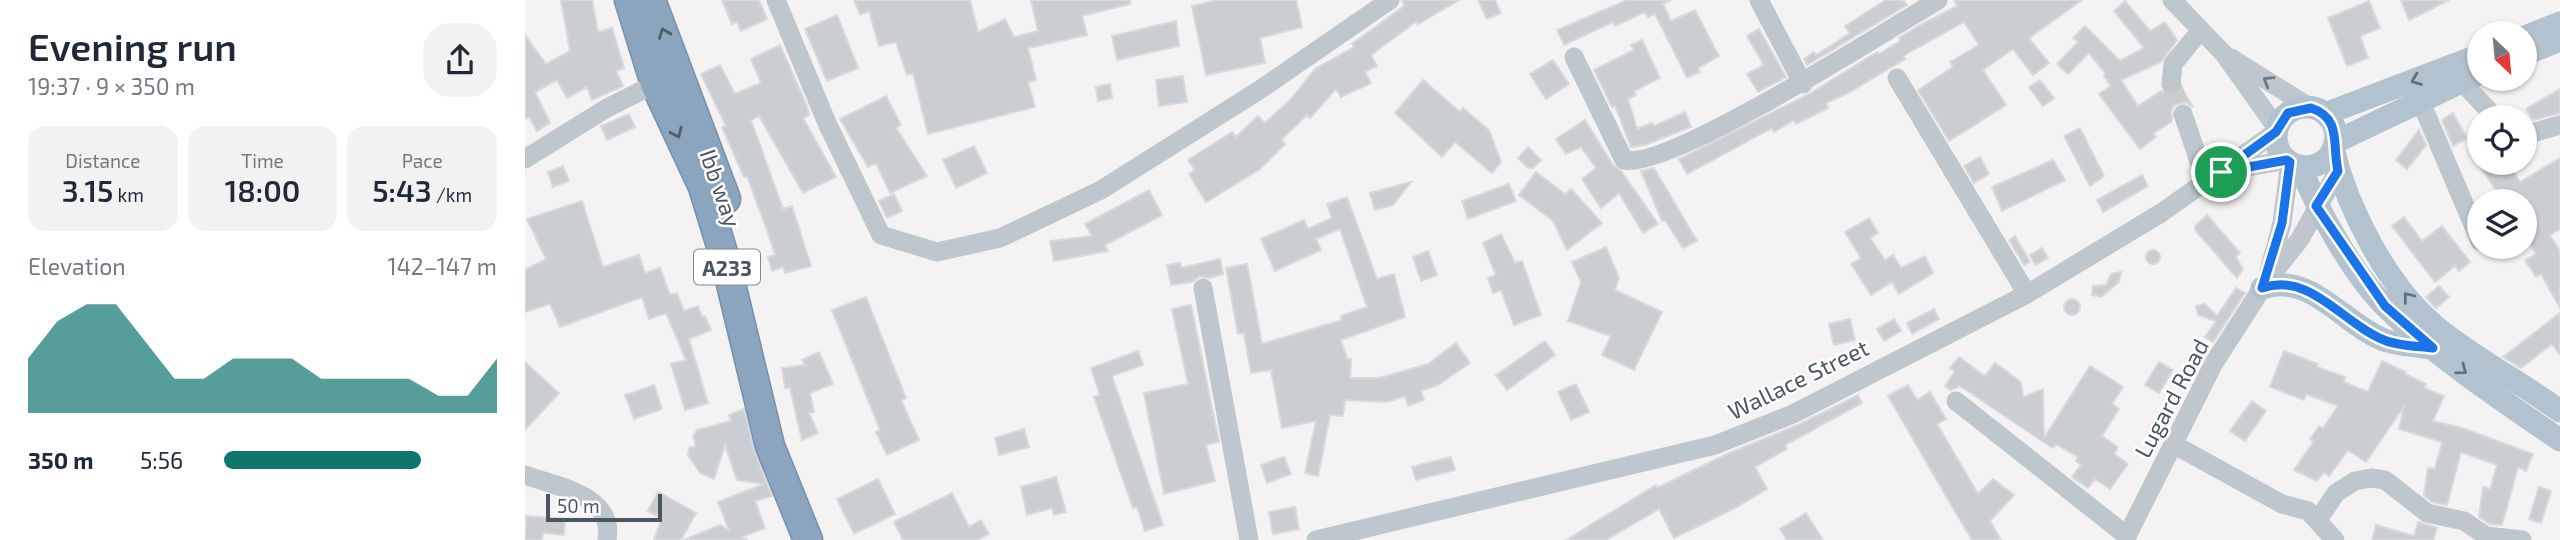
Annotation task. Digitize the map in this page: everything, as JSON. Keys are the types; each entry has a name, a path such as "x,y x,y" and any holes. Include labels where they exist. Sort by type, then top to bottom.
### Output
{"highway":[{"name":"A233","path":"629,0 655,84 703,187 725,259 770,446 808,540"},
{"name":"Ibb way","path":"651,0 720,181 743,254 763,354 785,440 826,540"}],"main road":[{"path":"2537,32 2560,23"},
{"path":"2537,49 2560,40"},
{"path":"2467,59 2318,111 2296,109 2276,130 2278,147 2292,163 2316,206 2385,306 2433,348 2560,440"},
{"path":"2292,163 2316,165 2420,100 2467,78"},
{"path":"2318,111 2334,127 2335,154 2382,263 2416,307 2435,327 2560,411"},
{"path":"2264,285 2284,283 2307,290 2385,340 2433,348"}],"street":[{"path":"776,0 827,123 881,235 937,253 1000,238 1101,190 1261,89 1390,0"},
{"path":"1759,0 1803,84"},
{"path":"1574,57 1624,160 1631,162 1662,155 1803,84 1938,0"},
{"path":"2172,0 2224,54 2276,130"},
{"path":"2171,84 2172,64 2201,30"},
{"path":"2224,54 2318,111"},
{"path":"1897,78 2027,294"},
{"path":"525,158 607,108 655,84"},
{"path":"2420,100 2467,210"},
{"path":"2182,114 2213,177 2292,163 2282,223 2264,285"},
{"path":"2537,132 2560,125"},
{"name":"Wallace Street","path":"1316,540 1715,445 1793,414 2027,294 2161,214 2276,130"},
{"path":"2264,285 2300,239 2316,206 2335,154"},
{"name":"Lugard Road","path":"2126,538 2214,363 2264,285"},
{"path":"1203,288 1248,540"},
{"path":"1956,401 2126,538"},
{"path":"2173,444 2282,504 2308,511 2335,540"},
{"path":"525,475 593,501 605,512 609,529 607,540"},
{"path":"2318,520 2336,493 2355,481 2378,479 2385,480 2427,513 2464,521 2486,536 2522,540"}],"building":[{"path":"561,0 592,0 598,32 612,28 624,68 616,71 623,86 592,100 587,87 567,98 557,80 535,92 550,123 537,131 529,117 525,119 525,35 546,64 570,51"},
{"path":"722,0 759,0 767,19 741,31 737,22 732,24"},
{"path":"854,0 970,0 978,32 1005,19 1014,37 1038,31 1031,0 1130,0 1130,4 1082,16 1087,35 1028,48 1036,80 1028,82 1035,107 928,134 913,73 907,75 896,42 879,46 869,11 860,15"},
{"path":"1217,0 1296,0 1302,27 1260,38 1265,63 1206,75 1192,6"},
{"path":"1402,0 1459,0 1418,24 1417,21 1371,55 1377,66 1365,72 1371,83 1341,97 1336,89 1310,118 1307,115 1281,140 1285,144 1260,169 1206,202 1189,174 1195,170 1188,160 1232,132 1236,137 1258,116 1265,123 1290,100 1315,69 1354,47 1352,44 1404,6"},
{"path":"1478,0 1495,0 1501,13 1487,19"},
{"path":"1627,0 1671,0 1663,4 1671,21 1695,10 1719,56 1698,68 1700,72 1687,78 1655,14 1648,17 1645,12 1615,26 1613,22 1564,45 1557,30"},
{"path":"1886,0 1903,0 1907,5 1807,65 1804,59 1814,52 1816,55 1850,33 1845,26"},
{"path":"1954,0 2082,0 2029,38 2049,63 2033,75 2013,49 1983,70 2006,105 1949,141 1918,90 1953,67 1950,62 1979,45 1964,22 1903,56 1905,59 1848,93 1826,103 1828,108 1796,124 1794,120 1774,132 1772,128 1687,174 1679,159 1809,94 1877,52 1879,54 1920,25 1957,6"},
{"path":"2401,0 2449,0 2409,20"},
{"path":"2125,1 2150,31 2165,22 2177,40 2161,62 2121,80 2138,106 2161,91 2170,96 2182,89 2193,107 2185,102 2174,105 2171,112 2172,121 2154,133 2156,137 2140,149 2099,94 2111,86 2104,76 2106,74 2089,53 2068,74 2057,64 2078,42 2073,38 2085,26 2120,61 2144,48 2114,11"},
{"path":"2369,1 2380,28 2360,36 2368,58 2347,66 2328,18"},
{"path":"837,15 858,68 827,81 805,29"},
{"path":"1176,21 1179,46 1117,60 1112,36"},
{"path":"1759,29 1786,77 1758,92 1747,74 1764,65 1747,36"},
{"path":"1642,40 1660,78 1634,91 1636,95 1628,99 1637,129 1652,123 1654,126 1685,112 1691,127 1645,145 1631,147 1615,106 1612,107 1594,70 1634,50 1631,45"},
{"path":"780,45 807,106 809,115 803,118 836,177 803,193 759,116 751,120 783,209 792,206 811,266 785,273 783,267 772,271 768,257 775,255 768,233 747,176 744,177 722,127 726,126 701,74 720,65 735,94 761,83 751,59"},
{"path":"1553,60 1569,84 1546,99 1530,74"},
{"path":"1183,76 1187,102 1159,106 1156,80"},
{"path":"1423,80 1460,112 1463,108 1489,130 1501,162 1492,173 1455,142 1442,157 1395,113"},
{"path":"2040,80 2054,98 2043,106 2029,87"},
{"path":"1110,84 1112,98 1098,101 1096,87"},
{"path":"2560,89 2560,113 2537,119 2537,105 2533,105"},
{"path":"886,96 901,125 896,128 927,176 890,193 876,163 868,167 840,119"},
{"path":"2453,113 2467,138 2453,146 2442,120"},
{"path":"629,114 635,127 607,140 601,126"},
{"path":"1585,120 1613,165 1621,171 1658,224 1643,233 1619,193 1601,208 1582,179 1596,168 1581,147 1566,154 1556,139"},
{"path":"2080,128 2104,176 2090,186 2064,136"},
{"path":"2419,130 2426,145 2407,169 2396,160"},
{"path":"974,146 987,173 956,188 943,160"},
{"path":"1528,147 1541,160 1533,168 1528,168 1518,158"},
{"path":"1980,157 1989,174 1974,183 1964,166"},
{"path":"2560,158 2560,229 2550,235 2560,251 2560,308 2541,274 2536,277 2525,260 2537,259 2537,189 2495,189 2486,175 2516,175 2520,182 2537,175 2537,172"},
{"path":"2053,160 2065,180 2002,211 1992,187"},
{"path":"563,166 569,181 553,187 548,172"},
{"path":"1654,168 1697,241 1683,248 1665,220 1662,221 1641,171"},
{"path":"1536,172 1565,194 1571,189 1602,223 1567,250 1553,221 1519,195"},
{"path":"2142,175 2148,186 2103,212 2097,200"},
{"path":"1411,182 1393,205 1375,210 1370,193"},
{"path":"1509,184 1516,201 1468,219 1462,201"},
{"path":"1149,190 1162,215 1105,245 1108,251 1054,261 1050,241 1092,236 1085,224"},
{"path":"894,194 902,211 887,218 879,201"},
{"path":"1347,197 1377,279 1394,274 1405,317 1341,340 1347,359 1351,359 1350,378 1379,378 1428,364 1456,343 1470,363 1438,385 1421,391 1424,400 1408,406 1405,396 1387,402 1345,400 1343,416 1330,415 1318,476 1305,473 1316,421 1282,428 1271,370 1251,373 1244,333 1238,334 1226,268 1247,264 1262,344 1342,320 1341,316 1367,307 1340,229 1316,239 1321,250 1275,271 1261,239 1304,220 1308,229 1332,218 1327,204"},
{"path":"582,201 603,267 639,255 645,273 660,268 670,295 677,293 684,311 698,306 702,317 705,316 711,330 689,339 708,403 685,410 671,364 686,360 666,313 649,319 642,297 560,327 550,304 525,312 525,270 546,259 527,219"},
{"path":"2207,215 2240,253 2236,257 2243,269 2237,278 2195,230 2195,226"},
{"path":"2404,217 2422,241 2442,226 2470,262 2459,271 2455,266 2435,282 2392,226"},
{"path":"1869,218 1878,233 1870,238 1885,260 1893,255 1901,268 1925,256 1933,273 1899,294 1892,282 1871,295 1851,264 1861,258 1845,232"},
{"path":"1501,234 1515,263 1522,261 1541,315 1514,325 1501,290 1493,293 1488,278 1496,275 1483,243"},
{"path":"2015,236 2030,262 2024,265 2009,240"},
{"path":"1606,247 1619,278 1615,290 1662,312 1634,370 1602,355 1611,336 1568,321 1581,282 1572,262"},
{"path":"2042,248 2048,258 2035,265 2030,255"},
{"path":"2150,250 2156,250 2160,257 2156,264 2150,264 2146,260 2146,254"},
{"path":"1428,251 1437,275 1421,281 1413,257"},
{"path":"1220,259 1223,274 1210,278 1200,276 1192,282 1171,285 1167,265 1180,263 1181,268"},
{"path":"2121,272 2119,282 2101,297 2092,295 2093,286 2106,285 2111,274"},
{"path":"2439,286 2449,297 2436,308 2426,297"},
{"path":"2236,288 2245,293 2213,342 2205,337 2216,321 2198,315 2196,306 2205,304 2217,316"},
{"path":"866,297 906,398 901,400 919,440 887,455 876,432 880,430 832,310"},
{"path":"2072,299 2078,301 2078,313 2072,315 2066,313 2064,307 2066,301"},
{"path":"1191,305 1219,442 1206,445 1215,481 1164,494 1144,393 1188,384 1172,309"},
{"path":"1934,309 1939,319 1912,334 1907,323"},
{"path":"2560,313 2560,355 2552,344 2521,368 2503,357"},
{"path":"1850,319 1855,340 1834,345 1829,324"},
{"path":"1894,319 1901,331 1884,341 1877,329"},
{"path":"1545,341 1555,355 1507,390 1496,375"},
{"path":"1138,351 1143,365 1112,376 1163,525 1145,531 1137,507 1133,508 1094,397 1100,395 1091,368"},
{"path":"2284,351 2345,377 2344,382 2368,392 2382,361 2426,384 2424,388 2444,396 2433,421 2462,428 2533,454 2526,471 2518,467 2502,525 2490,524 2479,517 2483,487 2490,489 2497,465 2461,452 2447,505 2432,502 2424,495 2428,468 2435,469 2442,442 2399,429 2404,406 2366,462 2348,450 2329,476 2324,472 2317,481 2294,470 2314,441 2310,439 2319,426 2323,428 2338,406 2306,394 2304,400 2270,387"},
{"path":"819,352 833,384 810,393 814,412 809,413 818,433 802,440 790,388 785,388 782,368 805,365 802,360"},
{"path":"1959,357 1985,376 1995,363 2021,382 2023,397 2043,389 2044,438 2090,366 2123,387 2112,404 2119,409 2102,436 2118,447 2114,454 2128,464 2110,489 2095,479 2088,488 2072,477 2081,465 2076,461 2078,457 2056,444 2053,448 1960,386 1951,390 1945,386 1955,371 1950,368"},
{"path":"525,362 559,393 525,430"},
{"path":"2159,362 2173,370 2159,393 2145,385"},
{"path":"1576,384 1589,412 1571,420 1558,392"},
{"path":"654,385 662,409 634,419 625,395"},
{"path":"1908,385 1917,400 1930,392 1946,419 1937,424 1978,494 1993,479 2014,495 1990,521 2001,540 1972,540 1888,396"},
{"path":"1858,395 1862,403 1785,445 1787,449 1755,467 1767,489 1735,508 1674,538 1659,509 1606,540 1566,540 1656,485 1657,488"},
{"path":"2252,401 2266,411 2245,441 2230,431"},
{"path":"744,409 754,450 772,496 755,501 765,528 742,537 748,540 684,540 720,525 729,530 718,502 764,484 737,480 725,445 714,479 700,473 688,455 689,448 696,446 693,436 697,430 731,421 729,415"},
{"path":"1024,429 1029,447 999,455 995,438"},
{"path":"1284,457 1291,474 1267,483 1261,465"},
{"path":"1451,457 1455,470 1416,480 1412,467"},
{"path":"1056,477 1066,512 1054,515 1052,508 1027,515 1021,487"},
{"path":"878,479 895,514 854,534 837,499"},
{"path":"2539,487 2551,491 2541,523 2529,519"},
{"path":"658,492 696,513 681,540 654,540 662,518 648,511"},
{"path":"952,493 969,527 981,520 989,534 977,540 903,540 894,522"},
{"path":"1295,507 1299,529 1273,534 1269,512"},
{"path":"1806,513 1823,540 1787,540 1780,529"},
{"path":"526,516 565,519 564,535 543,533 542,540 525,540"},
{"path":"2418,522 2437,528 2433,540 2372,540 2376,525 2414,536"}],"tunnel":[{"path":"2171,84 2183,114"}],"route":[{"path":"2311,108 2325,114 2334,127 2333,149 2338,171 2316,206 2385,306 2433,348 2385,340 2307,290 2284,283 2262,288 2282,223 2290,162 2287,160 2221,172 2276,132 2276,127 2288,113 2296,109 2311,108"}]}
